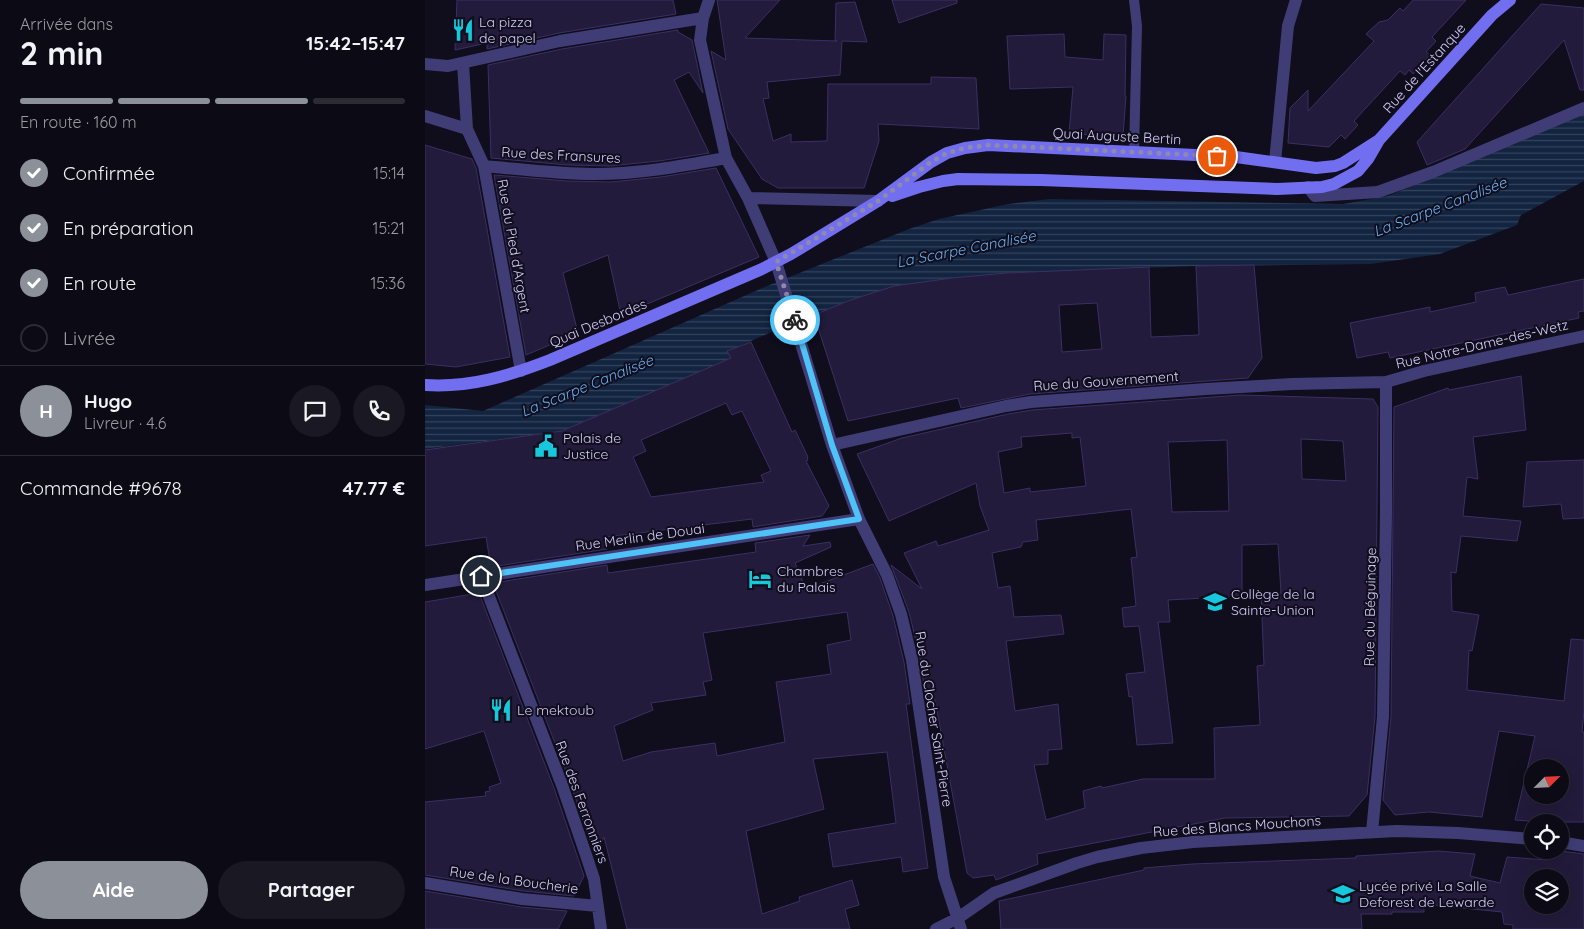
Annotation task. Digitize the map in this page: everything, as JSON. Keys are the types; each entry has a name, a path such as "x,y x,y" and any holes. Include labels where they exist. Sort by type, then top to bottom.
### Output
{"street":[{"name":"Rue du Clocher Saint-Pierre","path":"709,0 703,18 701,40 726,158 749,198 778,267 832,445 859,519 890,581 901,614 912,660 944,877 959,923"},
{"path":"1275,162 1288,26 1296,0"},
{"name":"Rue de l'Estanque","path":"1492,15 1500,0"},
{"name":"Rue de l'Estanque","path":"1379,140 1492,15 1510,0"},
{"path":"425,64 448,66 567,40 703,18"},
{"path":"425,116 467,128 463,63"},
{"path":"1308,188 1315,196 1377,192 1433,172 1584,108"},
{"name":"Rue du Pied d'Argent","path":"467,128 484,166 521,371"},
{"name":"Quai Auguste Bertin","path":"778,267 878,201 931,162 947,153 965,148 988,145 1236,157 1316,168 1335,166 1355,156 1379,140"},
{"name":"Quai Auguste Bertin","path":"749,198 878,201 919,186 943,180 958,179 1041,180 1277,189 1308,188 1334,184 1345,180 1358,171 1368,159 1379,140"},
{"name":"Rue des Fransures","path":"484,166 610,174 663,169 726,158"},
{"name":"Quai Desbordes","path":"425,385 448,386 480,382 521,371 778,267"},
{"name":"Rue Notre-Dame-des-Wetz","path":"1386,382 1433,369 1584,336"},
{"name":"Rue du Gouvernement","path":"832,445 1031,402 1292,384 1386,382"},
{"name":"Rue du Béguinage","path":"1372,832 1383,717 1387,512 1386,382"},
{"name":"Rue Merlin de Douai","path":"425,585 859,519"},
{"name":"Rue des Ferronniers","path":"481,576 573,817 594,879 601,929"},
{"name":"Rue des Blancs Mouchons","path":"937,929 959,923 994,893 1053,871 1097,857 1177,843 1397,831 1524,838"},
{"path":"1569,844 1584,846"},
{"name":"Rue de la Boucherie","path":"425,883 521,899 598,906"}],"lane":[{"path":"1134,0 1137,26 1134,152"}],"water":[{"name":"La Scarpe Canalisée","path":"1584,113 1584,181 1521,215 1517,225 1440,254 1371,264 1196,266 1007,273 894,286 848,301 728,351 731,358 562,431 425,449 425,405 483,411 767,286 909,229 939,219 1008,204 1050,199 1343,204 1388,196"}],"building":[{"path":"457,0 673,0 676,14 559,33 487,49 487,43 455,50"},
{"path":"717,0 780,0 745,38 835,41 836,3 855,2 867,42 842,41 840,75 767,82 769,98 763,99 773,141 791,134 791,142 827,141 828,84 931,84 931,77 976,78 979,129 878,124 879,141 864,188 778,188 762,179 728,129 711,51 726,60"},
{"path":"892,0 957,0 957,3 899,23"},
{"path":"1413,0 1466,0 1432,37 1436,41 1426,52 1430,55 1413,74 1409,70 1405,75 1400,71 1354,121 1358,125 1345,139 1341,135 1329,147 1288,143 1290,108 1308,90 1308,111 1374,41 1366,34 1379,22 1388,20 1400,8 1403,11"},
{"path":"1541,4 1584,8 1584,90 1580,90 1564,40 1465,149 1427,165 1417,142"},
{"path":"678,30 678,32 692,40 703,93 689,72 674,80 709,153 610,166 567,165 491,158 488,65 562,49"},
{"path":"1064,34 1065,57 1103,60 1104,34 1126,35 1126,96 1123,136 1069,134 1073,87 1010,89 1007,36"},
{"path":"425,145 472,159 476,168 510,357 456,367 425,364"},
{"path":"716,168 759,257 621,315 608,255 563,273 578,333 526,355 494,175 567,181 611,182 661,177"},
{"path":"1254,265 1262,358 1248,378 1030,394 961,408 958,398 848,421 814,315 848,301 894,286 1007,273 1149,267 1151,337 1199,335 1196,266","holes":["1097,303 1102,349 1062,352 1059,305"]},
{"path":"1584,279 1584,311 1578,312 1579,318 1390,358 1388,352 1357,358 1350,323 1430,307 1430,312 1476,302 1475,293 1505,287 1508,295"},
{"name":"Palais de Justice","path":"751,342 792,432 795,430 808,457 806,461 829,506 822,516 753,527 752,519 606,537 607,549 491,567 486,537 425,546 425,450 562,431 731,358 727,351","holes":["726,403 732,415 742,411 771,471 761,475 764,482 651,497 633,457 646,451 641,440"]},
{"path":"1521,376 1526,430 1473,437 1478,479 1467,477 1463,516 1521,521 1517,541 1461,536 1456,573 1451,572 1452,611 1479,615 1472,651 1469,650 1467,690 1564,701 1571,639 1584,640 1584,711 1582,732 1584,732 1584,822 1569,822 1569,814 1524,814 1524,821 1515,820 1524,782 1524,804 1569,804 1569,759 1530,759 1535,736 1499,731 1482,817 1429,812 1395,815 1383,800 1391,717 1394,407 1448,388 1449,390"},
{"path":"1241,395 1373,399 1378,407 1375,717 1367,795 1349,816 1225,818 1037,854 1038,864 996,880 994,875 973,878 967,873 935,700 926,701 920,658 909,612 891,565 922,589 904,553 936,541 938,546 989,530 980,506 976,483 889,521 857,454 902,438 1032,410","holes":["1072,433 1072,438 1080,437 1086,486 1030,492 1030,488 1004,493 998,452 1022,447 1021,437","1301,439 1343,441 1346,481 1302,479","1227,440 1229,511 1172,512 1168,442","1131,509 1137,557 1131,558 1136,606 1122,608 1124,627 1139,626 1145,672 1126,674 1129,697 1132,696 1137,745 1173,743 1158,622 1170,622 1168,600 1242,596 1242,545 1278,544 1281,593 1261,594 1264,665 1257,666 1260,725 1214,728 1215,779 1143,779 1102,788 1101,786 1083,791 1085,808 1046,820 1034,765 1048,764 1048,750 1062,749 1058,704 1015,711 1006,641 1064,634 1061,615 1014,617 1010,586 998,588 992,553 1021,547 1023,542 1038,540 1036,520"]},
{"path":"1584,460 1584,518 1563,519 1561,504 1523,507 1527,462"},
{"path":"810,535 803,546 830,542 831,547 795,563 806,589 873,564 880,578 893,616 904,662 910,704 906,704 928,868 903,872 901,857 833,867 828,834 896,823 887,752 813,759 824,809 746,831 762,914 800,901 799,897 852,880 859,905 845,909 850,929 627,929 604,837 595,855 570,782 493,583 607,565 608,573 756,552 755,543","holes":["847,612 851,640 827,645 831,674 776,682 785,742 717,756 715,743 651,752 623,761 614,726 653,710 651,703 706,695 703,682 712,680 703,633"]},
{"path":"479,593 554,788 584,876 574,896 523,891 425,875 425,802 486,796 485,792 490,791 489,787 501,783 484,731 425,749 425,602"},
{"path":"1438,851 1475,854 1470,876 1500,883 1507,857 1569,859 1569,852 1584,854 1584,929 1513,929 1513,925 1504,924 1502,912 1424,904 1424,912 1361,914 1362,929 1001,929 999,901 1144,870 1144,868 1192,864 1356,858 1356,856"},
{"path":"425,891 521,907 567,911 558,929 425,929"}],"way so far":[{"path":"795,320 776,262 878,201 931,162 947,153 988,145 1217,156"}],"place":[{"name":"La pizza de papel","path":"463,30"},
{"name":"Palais de Justice","path":"546,446"},
{"name":"Chambres du Palais","path":"760,579"},
{"name":"Collège de la Sainte-Union","path":"1215,602"},
{"name":"Le mektoub","path":"501,710"},
{"name":"Lycée privé La Salle Deforest de Lewarde","path":"1343,894"}],"route":[{"path":"481,576 859,519 832,445 795,320"}]}
